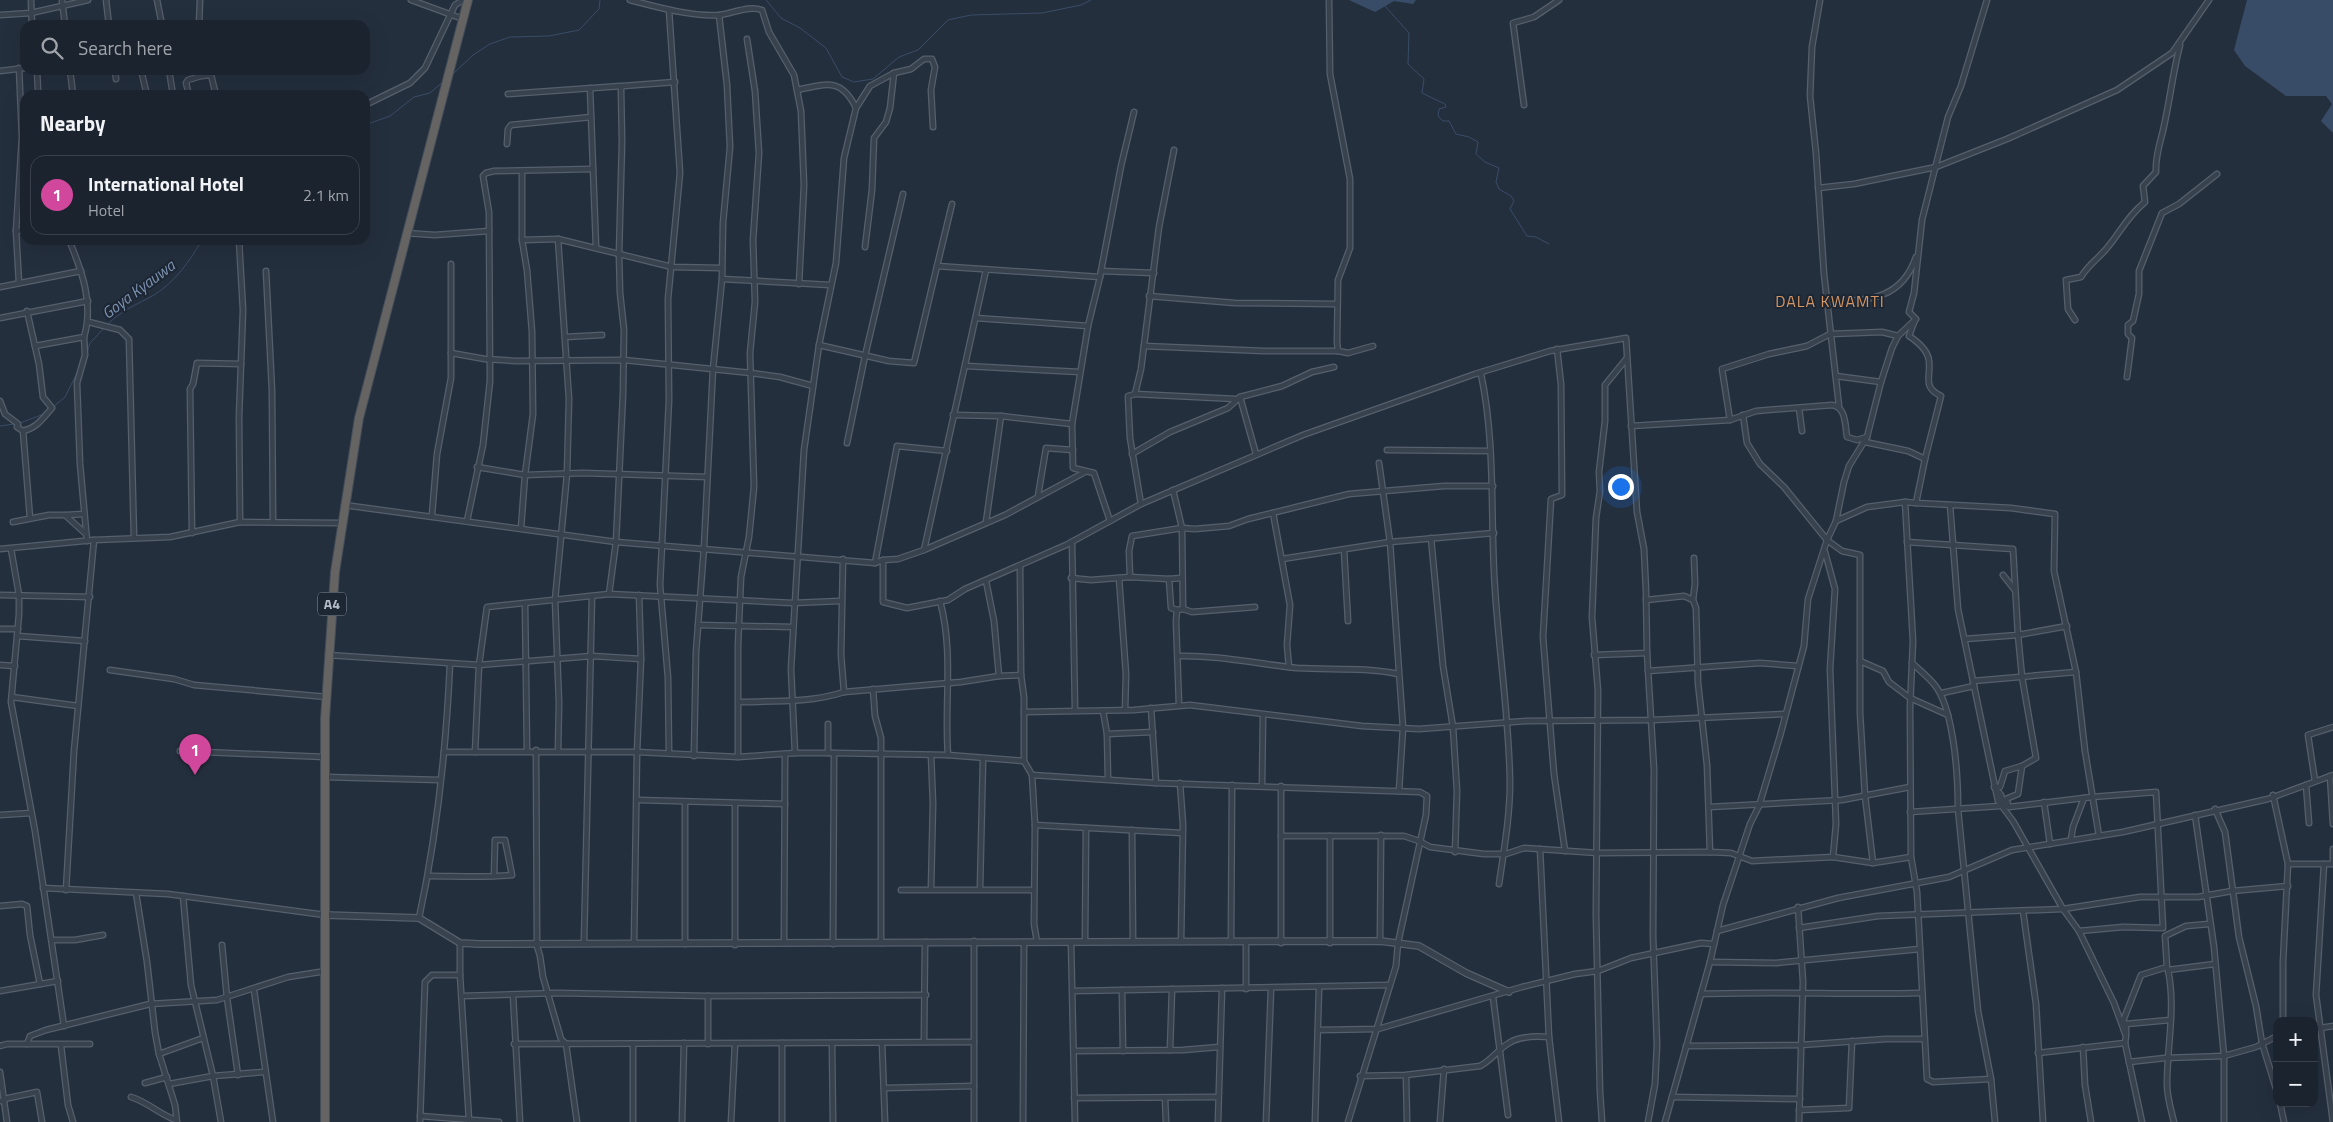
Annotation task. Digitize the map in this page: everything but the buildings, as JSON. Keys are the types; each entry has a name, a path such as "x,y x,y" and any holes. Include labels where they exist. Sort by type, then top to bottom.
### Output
{"highway":[{"name":"A4","path":"325,1122 325,757 328,655 341,523 359,418 468,0"}],"street":[{"path":"30,0 32,20"},
{"path":"0,15 31,13 62,3 88,0"},
{"path":"106,0 108,20"},
{"path":"158,0 161,20"},
{"path":"199,20 200,0"},
{"path":"411,0 463,19"},
{"path":"370,103 410,83 425,68 455,5 463,0"},
{"path":"630,0 669,10 719,15 756,8 762,10 769,32 794,75 801,111 804,185 799,284"},
{"path":"1329,0 1330,74 1350,179 1350,248 1338,280 1336,304 1338,351"},
{"path":"1524,105 1513,22 1534,17 1559,0"},
{"path":"1820,0 1812,47 1809,89 1830,334 1839,406 1842,409 1847,437 1908,451 1925,459"},
{"path":"1916,319 1908,312 1914,293 1922,220 1948,117 1961,86 1987,0"},
{"path":"1818,188 1854,184 1936,167 2007,139 2117,90 2172,53 2209,0"},
{"path":"62,3 64,20"},
{"path":"669,10 680,173 668,299 669,365 660,596 668,678 669,753"},
{"path":"694,756 699,599 704,547 713,370 722,279 723,223 730,147 727,85 719,15"},
{"path":"738,757 742,577 754,487 750,353 755,302 753,282 759,152 755,91 747,39"},
{"path":"2075,320 2068,309 2066,280 2081,277 2086,268 2109,246 2129,215 2145,202 2143,186 2156,172 2155,162 2164,128 2173,67 2181,42"},
{"path":"795,753 791,700 792,627 804,450 819,345 830,285 836,264 844,158 856,108 870,86 894,73 910,69 924,59 934,62 935,67 931,90 933,127"},
{"path":"0,71 20,68"},
{"path":"866,247 872,190 874,138 886,122 890,108 894,73"},
{"path":"22,75 22,90"},
{"path":"37,75 38,90"},
{"path":"71,75 73,90"},
{"path":"116,75 116,79"},
{"path":"142,75 146,90"},
{"path":"170,75 172,90"},
{"path":"188,90 186,83 197,75"},
{"path":"211,75 215,90"},
{"path":"508,94 675,82"},
{"path":"797,90 826,84 839,86 849,94 856,108"},
{"path":"609,594 616,542 624,360 619,254 621,235 621,86"},
{"path":"590,88 596,248"},
{"path":"1110,521 1094,472 1085,472 1073,468 1072,424 1088,326 1134,112"},
{"path":"507,144 508,129 511,125 591,117"},
{"path":"1135,394 1144,346 1159,227 1174,150"},
{"path":"19,283 16,231 20,168"},
{"path":"467,521 487,418 490,360 489,230 483,176 494,171 522,172 593,169"},
{"path":"521,528 525,474 533,414 533,360 527,270 522,240 522,172"},
{"path":"2127,377 2132,338 2128,334 2128,325 2133,321 2139,294 2139,271 2162,213 2179,204 2217,174"},
{"path":"847,443 865,356 903,194"},
{"path":"819,345 889,361 914,363 952,204"},
{"path":"406,233 435,235 489,230"},
{"path":"16,231 20,231"},
{"path":"522,240 558,239 672,267 722,268"},
{"path":"558,239 569,399 567,474 555,600 558,660 558,751"},
{"path":"72,245 77,256 88,301 89,322 84,337 85,355 77,383 79,450 87,538"},
{"path":"239,245 243,310 239,417 240,522"},
{"path":"1827,302 1880,297 1902,284 1911,273 1919,249"},
{"path":"432,515 437,454 451,378 451,264"},
{"path":"936,266 1100,277"},
{"path":"924,550 986,270"},
{"path":"266,271 272,391 273,522"},
{"path":"1101,271 1154,273"},
{"path":"0,286 81,272"},
{"path":"722,279 830,285"},
{"path":"1149,296 1235,303 1336,304"},
{"path":"0,318 27,311 88,301"},
{"path":"0,401 5,414 18,424 17,427 23,431 31,429 44,419 52,408 43,397 27,311"},
{"path":"976,318 1088,326"},
{"path":"1665,1122 1717,931 1739,857 1759,806 1785,714 1804,646 1808,599 1827,540 1836,521 1849,466 1866,440 1880,382 1898,336 1916,319"},
{"path":"1916,319 1910,336 1923,346 1930,360 1928,382 1935,393 1941,396 1916,503"},
{"path":"89,322 120,330 129,339 134,538"},
{"path":"1730,420 1722,370 1769,354 1807,346 1830,334 1882,332 1898,336"},
{"path":"565,337 602,335"},
{"path":"35,346 84,337"},
{"path":"883,560 883,602 908,608 940,601 1072,542 1141,504 1256,454 1331,425 1558,349 1626,338 1637,512 1644,549 1646,653 1652,720 1654,952 1657,1045 1655,1084 1648,1122"},
{"path":"1144,346 1264,351 1338,351 1348,353 1373,346"},
{"path":"1558,349 1561,384 1562,495 1551,499 1542,633 1548,721 1565,851"},
{"path":"451,353 490,360 624,360 751,373 780,377 813,386"},
{"path":"1602,1122 1598,971 1597,721 1592,617 1593,580 1596,518 1600,491 1599,472 1605,421 1605,385 1627,358"},
{"path":"192,533 190,389 193,384 197,364 241,364"},
{"path":"966,366 1080,372"},
{"path":"1141,504 1132,454 1128,419 1128,396 1135,394 1238,398 1282,386 1312,372 1334,367"},
{"path":"1481,374 1488,406 1493,486 1495,590 1508,723 1510,783 1499,884"},
{"path":"1836,376 1880,382"},
{"path":"1132,454 1170,432 1228,408 1238,398"},
{"path":"1238,398 1256,454"},
{"path":"1631,426 1730,420 1756,412 1839,406"},
{"path":"1799,408 1802,431"},
{"path":"953,414 1001,416 1072,424"},
{"path":"986,522 1001,416"},
{"path":"1743,416 1747,443 1760,464 1784,487 1827,540 1842,551 1860,555 1860,660 1865,796 1873,862"},
{"path":"23,431 30,518"},
{"path":"875,563 897,446 947,451"},
{"path":"1038,496 1046,448 1073,450"},
{"path":"1387,450 1490,451"},
{"path":"1379,463 1390,542 1403,728 1398,791"},
{"path":"477,467 525,474 707,476"},
{"path":"344,505 432,515 616,542 704,547 875,563 883,560 898,559 924,550 1006,515 1085,472"},
{"path":"1130,577 1128,551 1132,536 1182,528 1195,529 1228,526 1248,519 1349,494 1444,486 1493,486"},
{"path":"1173,490 1182,528 1178,656 1180,705"},
{"path":"1836,521 1867,507 1905,502 2011,508 2056,514 2054,570 2076,672 2092,797 2099,836"},
{"path":"1905,502 1913,641 1910,698 1911,857 1918,916 1924,1039 1929,1081 1991,1079"},
{"path":"1950,505 1956,599 1987,742 1994,787 2000,806 2013,820 2063,909 2079,931 2114,1003 2126,1036"},
{"path":"1274,513 1290,605 1288,645 1290,667"},
{"path":"13,522 30,518 84,514"},
{"path":"65,515 87,538"},
{"path":"0,550 87,538 94,540 170,537 240,522 341,523"},
{"path":"1282,559 1390,542 1494,533"},
{"path":"1431,538 1443,666 1453,727 1457,791 1455,852"},
{"path":"66,890 82,645 85,641 94,540"},
{"path":"1072,542 1071,578 1075,710"},
{"path":"1906,542 2013,549 2022,677 2036,758 2022,766 2005,771 2000,787 1994,787"},
{"path":"11,549 18,595 18,636 12,697 22,767 32,812 64,1026"},
{"path":"1344,550 1348,620"},
{"path":"1824,551 1835,590 1830,669 1836,824 1833,857"},
{"path":"1694,558 1695,584 1693,600 1697,619 1698,667 1709,807 1710,852"},
{"path":"843,559 840,601 844,692"},
{"path":"1020,566 1024,761 1032,776 1036,942"},
{"path":"2003,575 2015,590"},
{"path":"1071,578 1091,580 1130,577 1181,578"},
{"path":"1118,578 1126,674 1125,710"},
{"path":"1169,578 1171,608 1192,612 1255,607"},
{"path":"986,580 994,621 999,676"},
{"path":"475,752 479,665 487,607 609,594 793,603 840,601"},
{"path":"0,595 90,596"},
{"path":"634,942 638,800 637,752 641,659 639,595"},
{"path":"584,942 592,596"},
{"path":"1646,600 1684,596 1693,600"},
{"path":"940,601 946,620 949,683 946,734 948,756"},
{"path":"525,604 527,751"},
{"path":"698,625 792,627"},
{"path":"1966,639 2030,635 2067,626"},
{"path":"0,628 18,629"},
{"path":"18,636 85,641"},
{"path":"1594,656 1646,653"},
{"path":"328,655 479,665 592,656 641,659"},
{"path":"1178,656 1228,658 1290,667 1370,670 1398,674"},
{"path":"1860,660 1883,671 1889,682 1910,698 1948,715"},
{"path":"1912,663 1922,674 1934,682 1942,693 1956,745 1958,809 1963,871 1978,1011 1991,1079 1995,1122"},
{"path":"419,918 428,876 444,752 450,664"},
{"path":"1648,671 1760,664 1798,666"},
{"path":"0,665 15,666"},
{"path":"110,670 174,679 194,685 327,697"},
{"path":"1942,693 1973,683 2076,672"},
{"path":"739,702 791,700 831,696 844,692 949,683 999,676 1022,676"},
{"path":"873,689 875,716 881,738 881,943"},
{"path":"12,697 78,706"},
{"path":"1024,712 1104,711 1190,705 1362,726 1419,729 1548,721 1652,720 1785,714"},
{"path":"1150,708 1156,783"},
{"path":"1104,711 1107,734 1108,779"},
{"path":"1262,786 1263,715"},
{"path":"828,724 831,753 833,944"},
{"path":"2315,781 2308,735 2333,727"},
{"path":"1107,734 1153,732"},
{"path":"444,752 536,750 669,753 694,756 738,757 795,753 831,753 930,755 983,760 1024,761"},
{"path":"536,750 536,942 548,994 562,1039 566,1044 577,1122"},
{"path":"180,751 325,757"},
{"path":"784,942 785,754"},
{"path":"930,755 933,803 931,889"},
{"path":"980,889 983,760"},
{"path":"2009,807 2006,799 2018,794 2022,766"},
{"path":"1717,931 1776,916 1798,907 1915,882 1932,881 1963,871 2012,850 2099,836 2268,799 2273,795 2332,775 2333,824"},
{"path":"1032,776 1156,783 1420,792 1427,796 1426,815 1390,985 1378,1029 1360,1076 1348,1122"},
{"path":"325,777 440,780"},
{"path":"1180,783 1182,833 1181,942"},
{"path":"1231,942 1232,785"},
{"path":"2306,785 2309,824"},
{"path":"1281,943 1282,786"},
{"path":"1709,807 1835,801 1910,787"},
{"path":"1994,787 2002,795 2004,805 2009,807 2092,797 2156,792 2163,928 2114,928 2079,931"},
{"path":"2273,795 2288,864 2283,962 2283,1017"},
{"path":"2071,839 2073,827 2084,798"},
{"path":"638,800 785,804"},
{"path":"684,802 685,944"},
{"path":"2044,802 2050,844"},
{"path":"735,804 736,945"},
{"path":"1910,812 2000,806"},
{"path":"2215,810 2225,832 2239,938 2256,1006 2262,1043 2273,1079"},
{"path":"0,815 32,812"},
{"path":"2195,815 2208,896 2209,924 2224,1056 2224,1122"},
{"path":"1034,825 1182,833"},
{"path":"1085,941 1086,828"},
{"path":"1132,830 1133,942"},
{"path":"1380,941 1381,835"},
{"path":"1281,836 1404,836 1430,847 1455,852 1503,854 1524,848 1598,853 1653,851 1710,852 1752,860 1833,857 1873,862 1911,857"},
{"path":"1330,836 1330,943"},
{"path":"428,876 494,876 512,875 505,840 495,840 494,876"},
{"path":"1540,849 1545,982 1549,1038 1559,1122"},
{"path":"2288,864 2332,864 2333,849"},
{"path":"2317,1017 2316,995 2324,864"},
{"path":"1800,928 1878,916 1918,916 2063,909 2140,897 2163,899 2208,896 2232,891 2288,886"},
{"path":"43,888 183,896 325,915 419,918 460,943 634,942 736,945 784,942 833,944 974,941 1281,943 1380,941 1419,946 1466,973 1509,992"},
{"path":"901,890 1034,890"},
{"path":"136,894 147,962 150,1004 159,1054 169,1084 177,1121"},
{"path":"183,896 191,985 213,1076 221,1122"},
{"path":"0,906 22,904 27,906 30,934 40,984"},
{"path":"1798,907 1802,959 1799,1122"},
{"path":"2023,911 2036,1004 2044,1122"},
{"path":"2165,936 2186,926 2209,924"},
{"path":"52,940 75,940 103,935"},
{"path":"2165,936 2168,970 2172,988 2167,1086 2174,1122"},
{"path":"2142,1122 2133,1089 2125,1043 2126,1024 2123,1021 2141,975 2167,966 2165,936"},
{"path":"974,941 974,1122"},
{"path":"924,1042 926,994 925,942"},
{"path":"1023,1122 1024,942"},
{"path":"1071,942 1075,1051 1075,1122"},
{"path":"1246,942 1246,988"},
{"path":"460,943 468,1120"},
{"path":"1318,1030 1378,1029 1454,1006 1575,974 1598,971 1631,958 1654,952 1701,943 1714,944"},
{"path":"222,945 226,998 238,1074"},
{"path":"1710,962 1776,963 1920,949"},
{"path":"2168,970 2215,964"},
{"path":"27,1044 30,1036 150,1004 195,1002 226,998 288,977 326,971"},
{"path":"420,1122 425,982 432,975 460,975"},
{"path":"0,992 58,981"},
{"path":"1073,992 1390,985"},
{"path":"1218,1122 1217,1097 1222,988"},
{"path":"1266,1122 1272,988"},
{"path":"1315,1122 1320,988"},
{"path":"1170,1050 1172,989"},
{"path":"254,990 264,1072 273,1122"},
{"path":"1122,990 1123,1051"},
{"path":"1701,994 1802,992 1864,995 1922,993"},
{"path":"462,996 548,994 708,996 926,994"},
{"path":"513,995 514,1044 520,1122"},
{"path":"708,996 708,1044"},
{"path":"1493,997 1508,1115"},
{"path":"2126,1024 2170,1020"},
{"path":"2318,1028 2333,1026"},
{"path":"2318,1032 2331,1089 2333,1122"},
{"path":"159,1054 203,1038"},
{"path":"1360,1076 1406,1075 1480,1066 1509,1043 1524,1038 1549,1038"},
{"path":"2129,1062 2224,1056 2256,1047 2273,1038"},
{"path":"1686,1046 1801,1046 1852,1041 1924,1039"},
{"path":"1799,1110 1849,1108 1852,1041"},
{"path":"514,1044 974,1042"},
{"path":"682,1122 684,1043"},
{"path":"782,1043 782,1122"},
{"path":"832,1043 833,1122"},
{"path":"882,1043 885,1122"},
{"path":"2038,1053 2125,1043"},
{"path":"0,1046 90,1044"},
{"path":"633,1044 633,1122"},
{"path":"731,1122 735,1044"},
{"path":"62,1046 68,1105 73,1122"},
{"path":"1075,1051 1170,1050 1219,1047"},
{"path":"2083,1047 2085,1085 2091,1122"},
{"path":"1440,1121 1444,1069"},
{"path":"0,1072 2,1101 7,1122"},
{"path":"169,1084 213,1076 264,1072"},
{"path":"1406,1075 1407,1122"},
{"path":"145,1083 167,1077"},
{"path":"885,1088 974,1086"},
{"path":"2,1101 37,1092 42,1122"},
{"path":"131,1097 145,1102 162,1114 177,1121"},
{"path":"1074,1098 1217,1097"},
{"path":"1672,1097 1800,1099"},
{"path":"1165,1098 1166,1122"},
{"path":"2281,1107 2284,1122"},
{"path":"420,1116 499,1122"}],"water":[{"path":"1349,0 1416,0 1413,4 1394,1 1375,12"},
{"path":"2247,0 2333,0 2333,133 2321,121 2332,104 2326,96 2286,96 2245,66 2234,50"}],"waterway":[{"name":"Goya Kyauwa","path":"453,74 473,55 490,44 510,37 549,36 579,30 599,9 600,0"},
{"name":"Goya Kyauwa","path":"766,0 781,18 800,28 826,48 842,77 854,82 873,79 899,57 918,50 948,20 971,15 1042,13 1081,5 1091,0"},
{"path":"1385,6 1409,33 1408,64 1424,79 1422,93 1445,104 1446,107 1439,109 1438,116 1443,121 1449,121 1456,134 1469,137 1478,142 1476,154 1485,162 1499,168 1496,182 1499,189 1511,196 1514,201 1510,209 1527,236 1536,237 1549,244"},
{"name":"Goya Kyauwa","path":"370,123 390,116 414,97 430,93 444,81"},
{"name":"Goya Kyauwa","path":"108,324 124,311 154,295 169,284 187,263 199,245"},
{"name":"Goya Kyauwa","path":"87,352 90,343 105,327"},
{"name":"Goya Kyauwa","path":"53,407 65,397 79,369"},
{"name":"Goya Kyauwa","path":"20,423 44,414"},
{"name":"Goya Kyauwa","path":"0,426 14,424"}],"place":[{"name":"International Hotel","path":"195,775"}],"district":[{"name":"DALA KWAMTI","path":"1830,301"}]}
